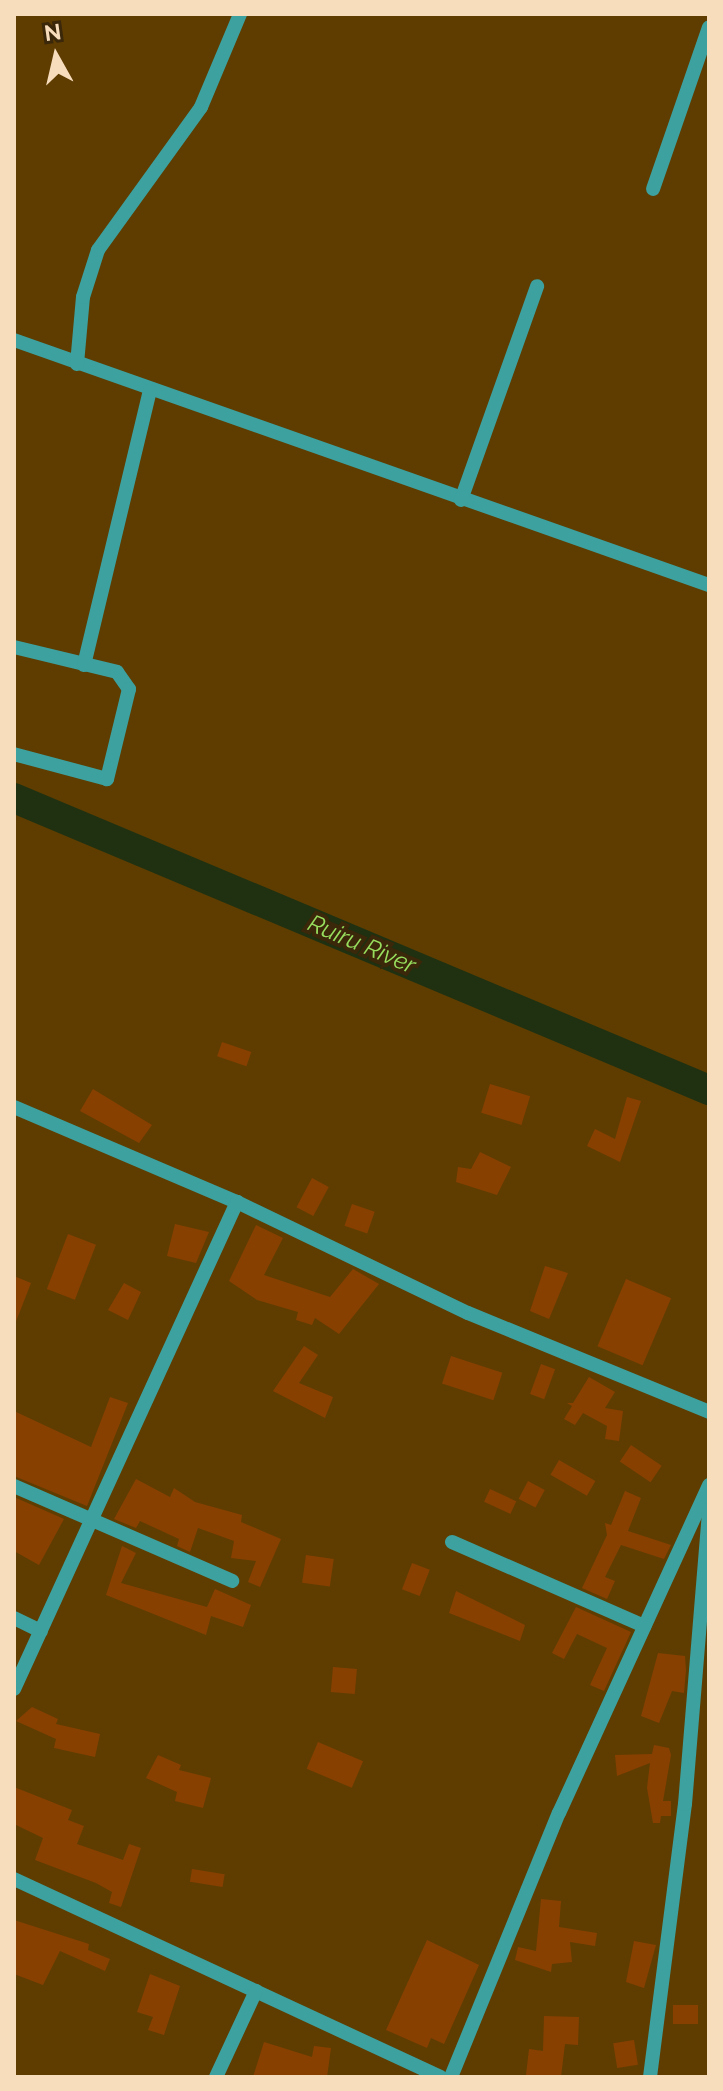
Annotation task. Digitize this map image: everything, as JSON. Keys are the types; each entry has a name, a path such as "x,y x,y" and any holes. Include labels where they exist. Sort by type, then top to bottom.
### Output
{"street":[{"path":"77,364 83,297 98,250 201,107 240,14"},
{"path":"653,189 709,27"},
{"path":"461,500 537,286"},
{"path":"14,340 150,391 709,585"},
{"path":"84,665 150,391"},
{"path":"14,647 117,672 129,689 107,779 14,754"},
{"path":"14,1107 237,1202 468,1313 709,1412"},
{"path":"14,1689 237,1202"},
{"path":"451,2077 644,1626 709,1485"},
{"path":"14,1486 232,1581"},
{"path":"650,2077 685,1804 709,1509"},
{"path":"452,1542 644,1626"},
{"path":"14,1618 41,1631"},
{"path":"14,1879 440,2077"},
{"path":"216,2077 256,1991"}],"building":[{"path":"222,1042 251,1052 246,1066 217,1056"},
{"path":"490,1084 530,1096 521,1125 481,1113"},
{"path":"93,1089 152,1125 139,1143 80,1111"},
{"path":"627,1097 641,1101 620,1162 587,1146 595,1129 615,1139"},
{"path":"480,1152 511,1167 497,1195 456,1182 458,1167 471,1169"},
{"path":"312,1178 329,1187 313,1216 297,1207"},
{"path":"352,1204 375,1212 367,1234 345,1226"},
{"path":"175,1224 209,1232 196,1263 167,1256"},
{"path":"256,1225 283,1238 264,1275 330,1297 353,1269 379,1284 339,1334 315,1318 312,1325 296,1320 298,1312 257,1300 229,1281"},
{"path":"68,1234 96,1245 75,1300 47,1289"},
{"path":"545,1266 568,1273 549,1319 530,1311"},
{"path":"14,1276 31,1283 15,1324 14,1324"},
{"path":"626,1279 671,1298 643,1365 597,1346"},
{"path":"124,1283 141,1292 128,1320 108,1310"},
{"path":"304,1346 318,1355 299,1383 333,1397 325,1418 273,1391"},
{"path":"451,1356 502,1373 493,1400 442,1384"},
{"path":"541,1364 555,1369 544,1399 530,1394"},
{"path":"589,1377 615,1392 605,1408 623,1411 619,1441 605,1439 607,1426 583,1413 575,1425 564,1419 572,1406 567,1403 573,1403"},
{"path":"110,1397 128,1403 87,1506 14,1476 14,1411 91,1447"},
{"path":"631,1445 662,1466 650,1482 620,1462"},
{"path":"559,1460 595,1481 587,1496 550,1475"},
{"path":"136,1479 170,1497 174,1488 195,1502 242,1515 241,1522 281,1539 260,1587 248,1582 256,1561 231,1558 234,1541 198,1528 190,1552 177,1546 179,1539 140,1521 136,1528 114,1519"},
{"path":"528,1481 545,1490 535,1508 519,1499"},
{"path":"490,1489 516,1501 510,1514 484,1502"},
{"path":"625,1491 641,1498 628,1531 671,1545 664,1559 621,1545 605,1577 615,1581 607,1599 582,1588 607,1535 605,1523 611,1525"},
{"path":"14,1497 64,1519 39,1565 14,1551"},
{"path":"122,1546 136,1553 121,1583 207,1607 215,1589 251,1605 243,1627 211,1616 206,1635 106,1595"},
{"path":"306,1555 334,1559 330,1587 302,1583"},
{"path":"412,1563 430,1570 420,1596 402,1589"},
{"path":"456,1591 525,1625 520,1641 449,1613"},
{"path":"576,1607 631,1632 604,1691 590,1685 607,1648 577,1634 564,1659 552,1653"},
{"path":"658,1653 685,1656 686,1670 684,1693 672,1691 659,1723 641,1716"},
{"path":"333,1667 357,1669 355,1694 331,1692"},
{"path":"32,1707 58,1719 56,1724 100,1734 95,1757 54,1748 56,1739 16,1721"},
{"path":"318,1742 363,1761 352,1788 307,1769"},
{"path":"654,1745 669,1748 671,1755 663,1801 671,1801 671,1816 661,1816 660,1823 653,1823 647,1788 650,1763 617,1776 615,1755 652,1754"},
{"path":"158,1755 181,1765 179,1770 211,1778 203,1808 175,1801 177,1792 146,1778"},
{"path":"14,1787 72,1810 68,1820 84,1826 77,1844 123,1860 129,1844 141,1848 121,1907 109,1903 112,1892 96,1883 35,1860 43,1838 14,1824"},
{"path":"192,1869 225,1874 223,1887 190,1882"},
{"path":"541,1899 561,1901 559,1927 597,1933 595,1946 570,1942 572,1962 552,1964 551,1972 515,1960 518,1947 536,1951"},
{"path":"14,1920 89,1944 88,1950 110,1959 105,1971 60,1951 43,1985 14,1974"},
{"path":"427,1940 479,1965 444,2044 431,2038 427,2048 386,2030"},
{"path":"634,1941 656,1945 644,1988 626,1982"},
{"path":"150,1974 180,1986 164,2035 148,2030 153,2017 137,2012"},
{"path":"673,2005 698,2005 698,2024 673,2024"},
{"path":"544,2016 579,2017 578,2045 565,2044 561,2077 526,2075 529,2049 543,2051"},
{"path":"634,2040 638,2065 617,2068 613,2043"},
{"path":"264,2042 312,2057 314,2046 331,2048 327,2077 253,2077"}],"waterway":[{"name":"Ruiru River","path":"14,798 709,1090"}]}
